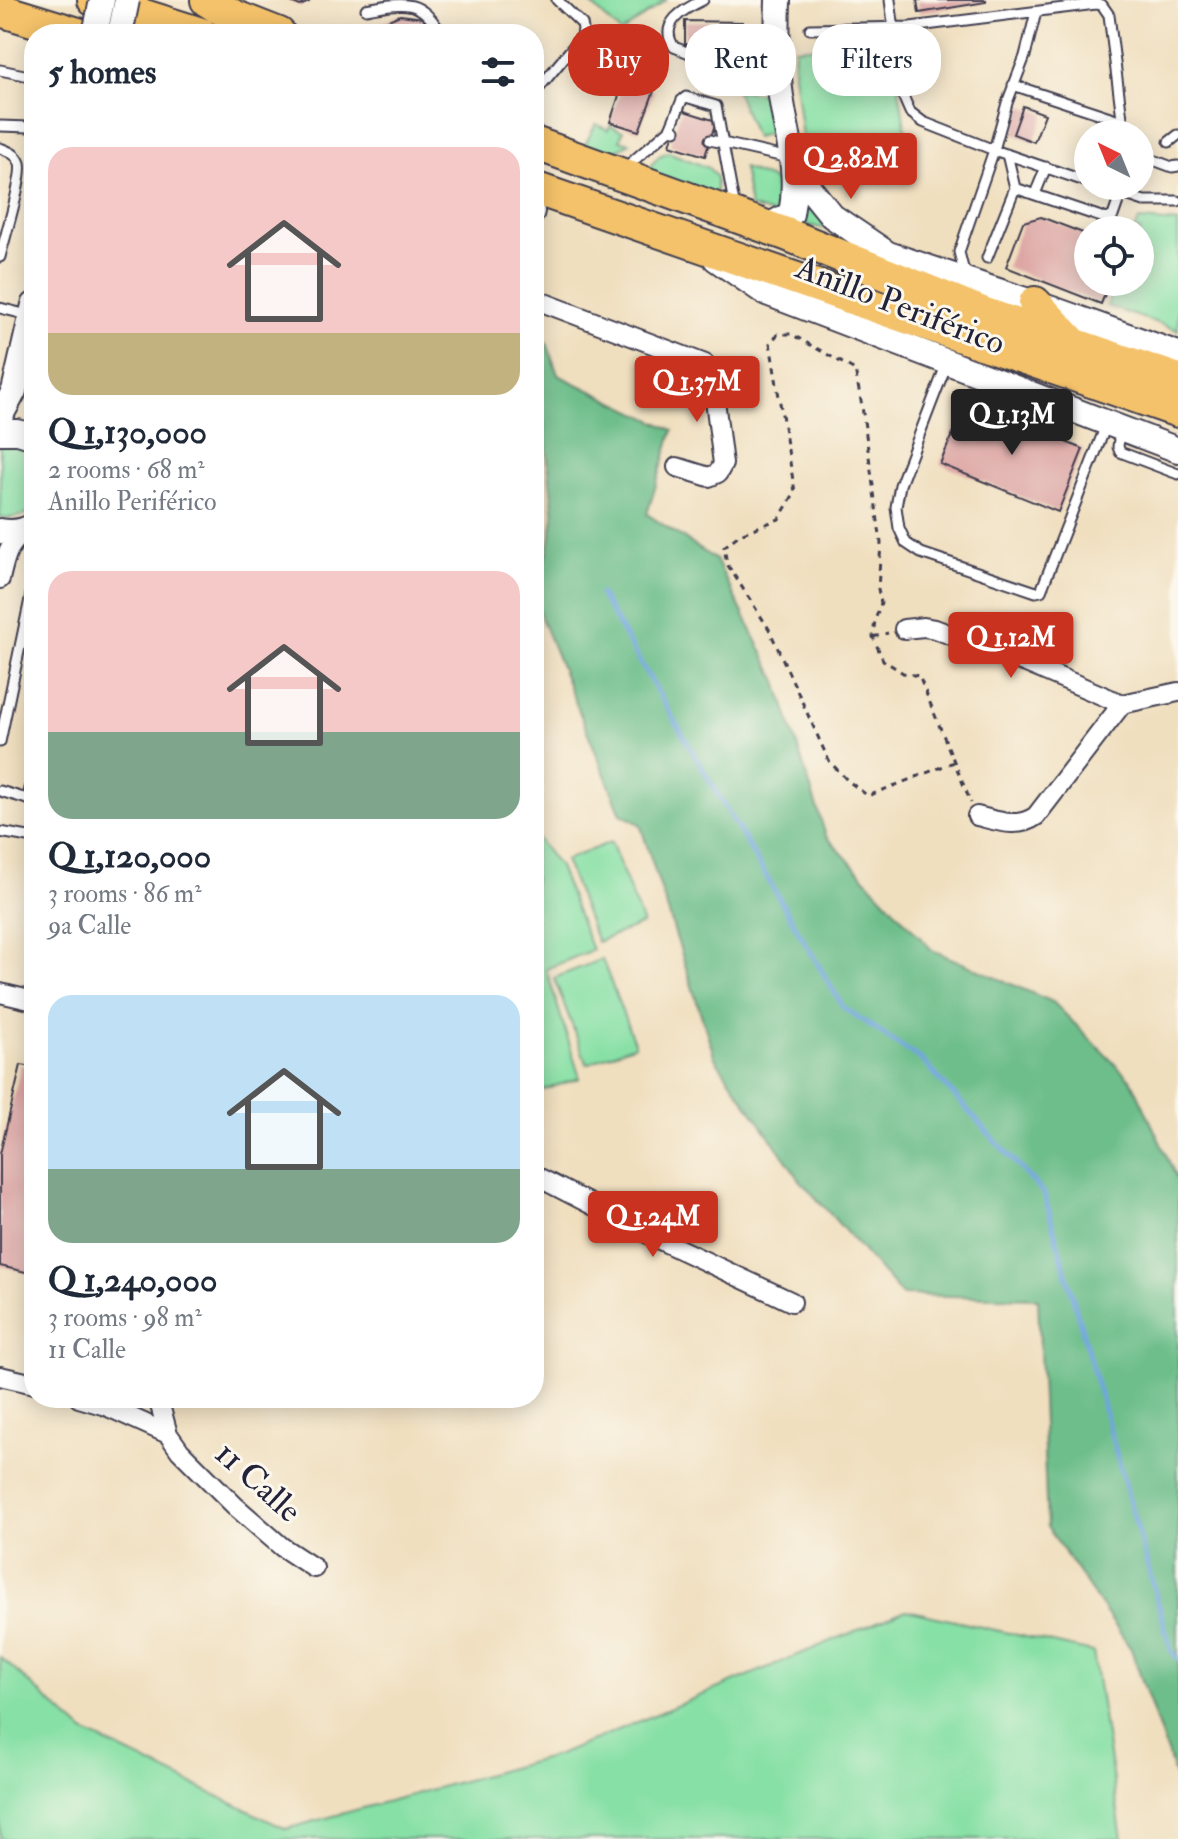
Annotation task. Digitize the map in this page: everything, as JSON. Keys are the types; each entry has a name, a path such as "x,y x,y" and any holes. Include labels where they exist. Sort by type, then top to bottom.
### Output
{"highway":[{"path":"93,0 169,24"},
{"path":"207,0 253,24"},
{"path":"0,10 46,24"},
{"name":"Anillo Periférico","path":"544,145 776,231 985,314 1178,380"},
{"path":"544,210 611,233 686,241"},
{"path":"776,231 888,254"},
{"name":"Anillo Periférico","path":"686,241 1169,406"},
{"path":"1035,303 1075,345"}],"street":[{"path":"97,24 102,0"},
{"path":"122,24 127,0"},
{"path":"777,24 778,0"},
{"path":"776,231 791,214 795,187 794,164 781,96"},
{"name":"Anillo Periférico","path":"794,164 832,216 888,254 1178,354"},
{"name":"Anillo Periférico","path":"686,241 764,292 1178,450"},
{"path":"544,303 705,364 712,376 723,464 718,473 709,477 677,467"},
{"path":"0,417 14,391 24,349"},
{"path":"0,432 24,434"},
{"path":"0,531 24,529"},
{"path":"0,579 10,544 24,533"},
{"path":"904,629 935,629 1122,704 1178,692"},
{"path":"977,816 1018,824 1036,816 1122,704"},
{"path":"0,993 24,999"},
{"path":"544,1180 658,1239 792,1302"},
{"path":"0,1376 24,1382"},
{"name":"11 Calle","path":"124,1408 168,1434"},
{"name":"11 Calle","path":"161,1408 168,1434 180,1451 235,1506 282,1547 314,1568"}],"lane":[{"path":"544,82 582,36 582,24 557,0"},
{"path":"685,51 674,47 669,37 671,25 677,15 703,0"},
{"path":"890,0 893,24"},
{"path":"366,9 416,2 432,14 437,24"},
{"path":"930,24 1102,5 1109,15 1122,120"},
{"path":"973,282 963,268 959,252 1025,56 1036,12"},
{"path":"0,70 24,75"},
{"path":"1013,85 1119,120"},
{"path":"903,96 910,112 923,122 1074,177"},
{"path":"618,174 672,130 682,100 686,97 714,103 718,109 736,217"},
{"path":"0,257 20,177 20,162 13,154 0,148 2,126 24,127"},
{"path":"1169,142 1178,135"},
{"path":"710,140 794,164"},
{"path":"987,258 1015,188 1007,154"},
{"path":"1154,160 1178,166"},
{"path":"1035,194 1046,167"},
{"path":"1015,188 1107,219 1113,216 1119,200"},
{"path":"1141,200 1178,201"},
{"path":"0,308 24,310"},
{"path":"947,363 900,485 896,507 899,528 906,543 921,553 1036,592 1041,591 1114,426"},
{"path":"1114,426 1120,452 1178,474"},
{"path":"0,742 24,638"},
{"path":"0,791 24,798"},
{"path":"0,832 24,836"}],"path":[{"path":"954,762 868,796 847,780 829,761 769,629 727,564 724,547 740,534 779,519 795,492 770,343 778,334 791,334 855,370 881,543 878,589 881,603 873,637 883,660 903,673 919,676 977,816"}],"green space":[{"path":"587,0 666,0 633,24 612,24"},
{"path":"812,47 812,96 900,96 907,138 815,161 802,137 796,89 796,48"},
{"path":"738,96 773,96 778,131 755,137"},
{"path":"596,124 608,130 610,126 623,131 620,140 630,143 602,158 583,148"},
{"path":"668,152 709,168 716,177 716,196 646,171 659,156"},
{"path":"743,168 786,185 778,216 750,207"},
{"path":"802,183 836,231 798,223 806,210"},
{"path":"1154,221 1178,223 1178,330 1107,306 1111,296 1154,296"},
{"path":"544,342 558,375 673,430 647,514 716,560 776,679 826,836 932,950 1053,1002 1132,1081 1178,1181 1178,1784 1131,1649 1047,1527 1038,1298 902,1295 800,1180 715,1058 640,824 621,814 544,625 544,561 554,517 544,425"},
{"path":"15,444 24,447 24,515 18,517 0,517 0,446"},
{"path":"611,842 643,924 597,942 565,860"},
{"path":"544,847 559,867 592,950 546,969 580,1078 544,1090"},
{"path":"602,959 635,1045 587,1064 554,978"},
{"path":"906,1610 1093,1652 1122,1839 0,1839 0,1657 84,1732 286,1829 558,1755"}],"building":[{"path":"286,0 308,0 309,2 300,6"},
{"path":"917,0 986,0 986,2 919,13"},
{"path":"400,15 423,18 426,24 381,24"},
{"path":"685,21 742,22 742,24 685,24"},
{"path":"619,96 652,96 639,131 610,122"},
{"path":"1023,106 1045,114 1034,142 1013,134"},
{"path":"681,110 716,121 705,156 670,145"},
{"path":"1041,217 1074,230 1074,293 1006,267 1023,222"},
{"path":"1080,296 1104,296 1101,304"},
{"path":"966,402 1083,449 1058,512 940,464"},
{"path":"21,1065 24,1065 24,1272 0,1266 0,1154"}],"waterway":[{"path":"600,594 843,1007 922,1060 1044,1194 1171,1650 1178,1659"}]}
